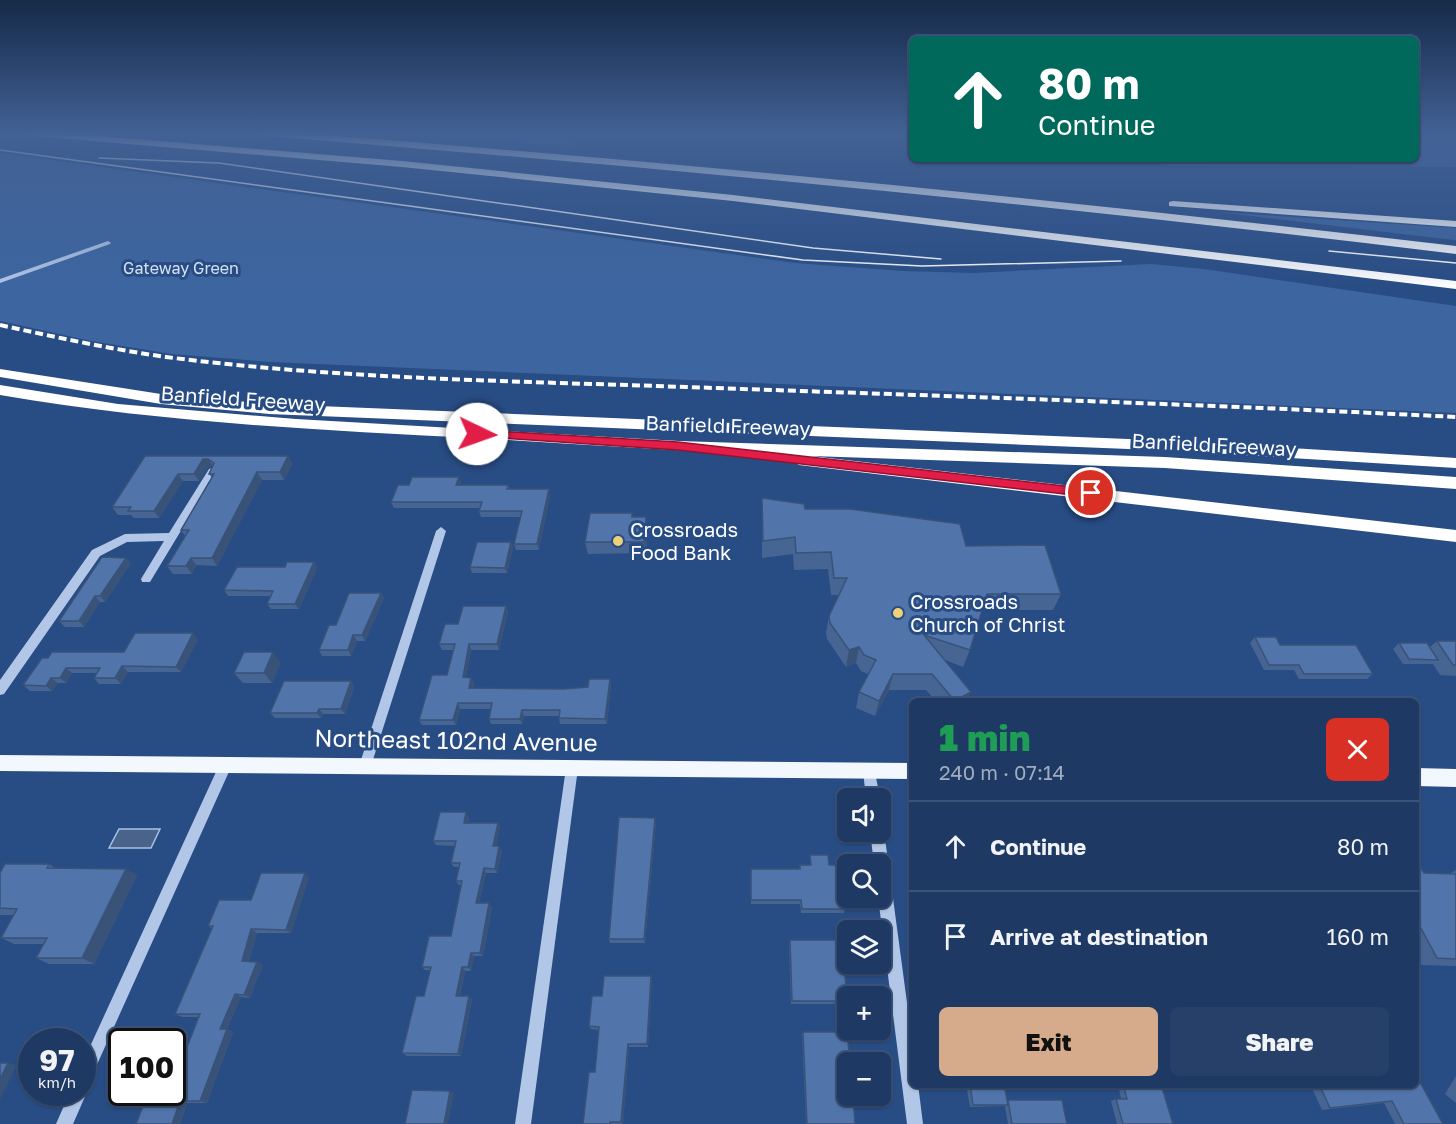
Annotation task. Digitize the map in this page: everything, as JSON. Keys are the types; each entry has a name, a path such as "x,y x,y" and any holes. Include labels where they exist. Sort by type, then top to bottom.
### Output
{"highway":[{"path":"604,184 710,195 1456,285"},
{"path":"885,184 1456,250"},
{"path":"902,186 958,186 1456,224"},
{"path":"1305,267 1353,280 1456,296"},
{"name":"Banfield Freeway","path":"0,374 160,399 269,409 1122,443 1456,463"},
{"name":"Banfield Freeway","path":"0,390 92,406 200,418 678,446 998,455 1224,466 1456,483"},
{"path":"678,446 1456,536"}],"main road":[{"name":"Northeast 102nd Avenue","path":"0,763 909,771"},
{"path":"1419,777 1456,778"}],"street":[{"path":"0,281 108,243"},
{"path":"146,579 212,471"},
{"path":"365,766 441,531"},
{"path":"0,690 96,553 124,538 171,537"},
{"path":"96,1052 226,765"},
{"path":"523,1124 572,768"},
{"path":"869,771 872,788"},
{"path":"878,842 909,1078"},
{"path":"910,1088 915,1124"},
{"path":"64,1124 72,1106"}],"green space":[{"name":"Gateway Green","path":"0,184 227,184 795,263 903,271 974,273 1151,264 1204,269 1456,306 1456,413 270,362 172,354 91,341 0,321"},
{"path":"1218,212 1456,228 1456,240 1436,238"}],"shaded area":[{"path":"119,829 160,829 151,848 109,848"}],"building":[{"path":"145,456 288,456 280,472 257,472 212,558 191,558 186,566 167,566 189,530 181,530 214,474 209,474 214,463 203,459 194,474 178,474 154,511 128,511 131,507 112,507"},
{"path":"412,477 459,477 456,485 508,485 507,489 549,489 537,544 514,544 522,511 479,511 482,502 391,502 398,485 409,485"},
{"name":"Crossroads Church of Christ","path":"762,498 804,504 805,509 850,509 960,524 966,546 1045,545 1061,594 987,594 970,650 924,635 971,692 960,698 952,698 932,674 893,674 879,701 859,692 876,660 864,655 859,647 849,650 830,623 829,616 847,578 834,578 831,552 796,553 795,537 763,541"},
{"path":"590,513 632,513 632,517 646,517 644,542 585,542"},
{"path":"477,542 511,542 505,568 470,567"},
{"path":"102,557 126,558 100,596 95,596 79,621 59,621"},
{"path":"287,562 314,562 295,604 267,604 273,591 224,590 237,567 285,567"},
{"path":"349,593 381,593 362,635 353,635 348,650 319,650 329,625 336,625"},
{"path":"463,606 506,606 497,644 469,644 463,677 471,678 469,688 564,689 588,687 589,679 610,679 605,719 559,718 560,710 522,710 520,719 489,719 492,703 458,703 453,720 419,720 432,675 447,675 455,644 439,644 445,624 458,624"},
{"path":"135,633 193,633 176,667 122,666 115,678 94,678 100,668 66,668 60,678 51,678 46,686 23,685 42,658 48,658 52,652 124,652"},
{"path":"1255,637 1276,637 1280,645 1356,645 1373,674 1304,674 1299,665 1269,665"},
{"path":"1437,641 1456,641 1456,665 1453,665"},
{"path":"1399,643 1427,643 1438,660 1409,659"},
{"path":"244,652 273,652 264,673 234,673"},
{"path":"284,681 351,681 341,709 319,709 317,713 270,713"},
{"path":"440,812 466,812 464,823 498,823 493,846 499,846 495,869 484,868 476,903 489,903 480,953 471,953 468,967 462,967 456,996 469,996 458,1054 402,1053 416,996 424,996 431,967 422,967 429,936 451,936 462,881 456,881 460,863 451,863 456,841 433,841"},
{"path":"619,817 655,818 644,939 609,939"},
{"path":"810,855 828,855 829,865 837,865 837,908 845,909 802,909 801,900 751,900 751,869 800,869 800,865 811,865"},
{"path":"5,864 49,864 47,868 126,869 82,958 36,958 47,938 1,938 17,909 0,908 0,873"},
{"path":"1419,868 1424,873 1456,874 1456,959 1437,958 1419,925"},
{"path":"261,873 305,873 286,930 251,929 242,961 257,962 244,995 235,994 220,1029 227,1029 200,1101 186,1101 186,1047 200,1014 175,1014 213,926 208,926 219,900 251,900"},
{"path":"790,940 837,940 837,974 845,974 846,986 837,986 837,1001 792,1001"},
{"path":"604,976 651,976 647,1044 628,1044 621,1122 583,1124 589,1072 595,1072 599,1027 589,1026 592,996 602,996"},
{"path":"803,1032 837,1032 837,1040 848,1040 849,1052 837,1052 837,1106 854,1106 855,1124 807,1124"},
{"path":"0,1063 8,1063 0,1079"},
{"path":"1419,1080 1443,1124 1404,1124 1392,1101 1330,1108 1321,1088 1419,1088"},
{"path":"971,1088 1005,1088 1008,1105 973,1105"},
{"path":"1124,1088 1162,1088 1173,1124 1123,1124 1116,1099 1127,1099"},
{"path":"412,1090 450,1091 444,1124 405,1124"},
{"path":"1008,1100 1062,1100 1067,1124 1012,1124"},
{"path":"143,1106 178,1106 172,1124 136,1124"}],"tram line":[{"path":"252,184 803,260 922,266 1121,261"},
{"path":"369,184 813,248 941,259"},
{"path":"1329,251 1456,263"}],"railway":[{"path":"0,325 103,347 166,357 360,375 1167,404 1456,417"}],"place":[{"name":"Crossroads Food Bank","path":"618,541"},
{"name":"Crossroads Church of Christ","path":"898,613"}],"route":[{"path":"477,434 678,446 1091,493"}]}
